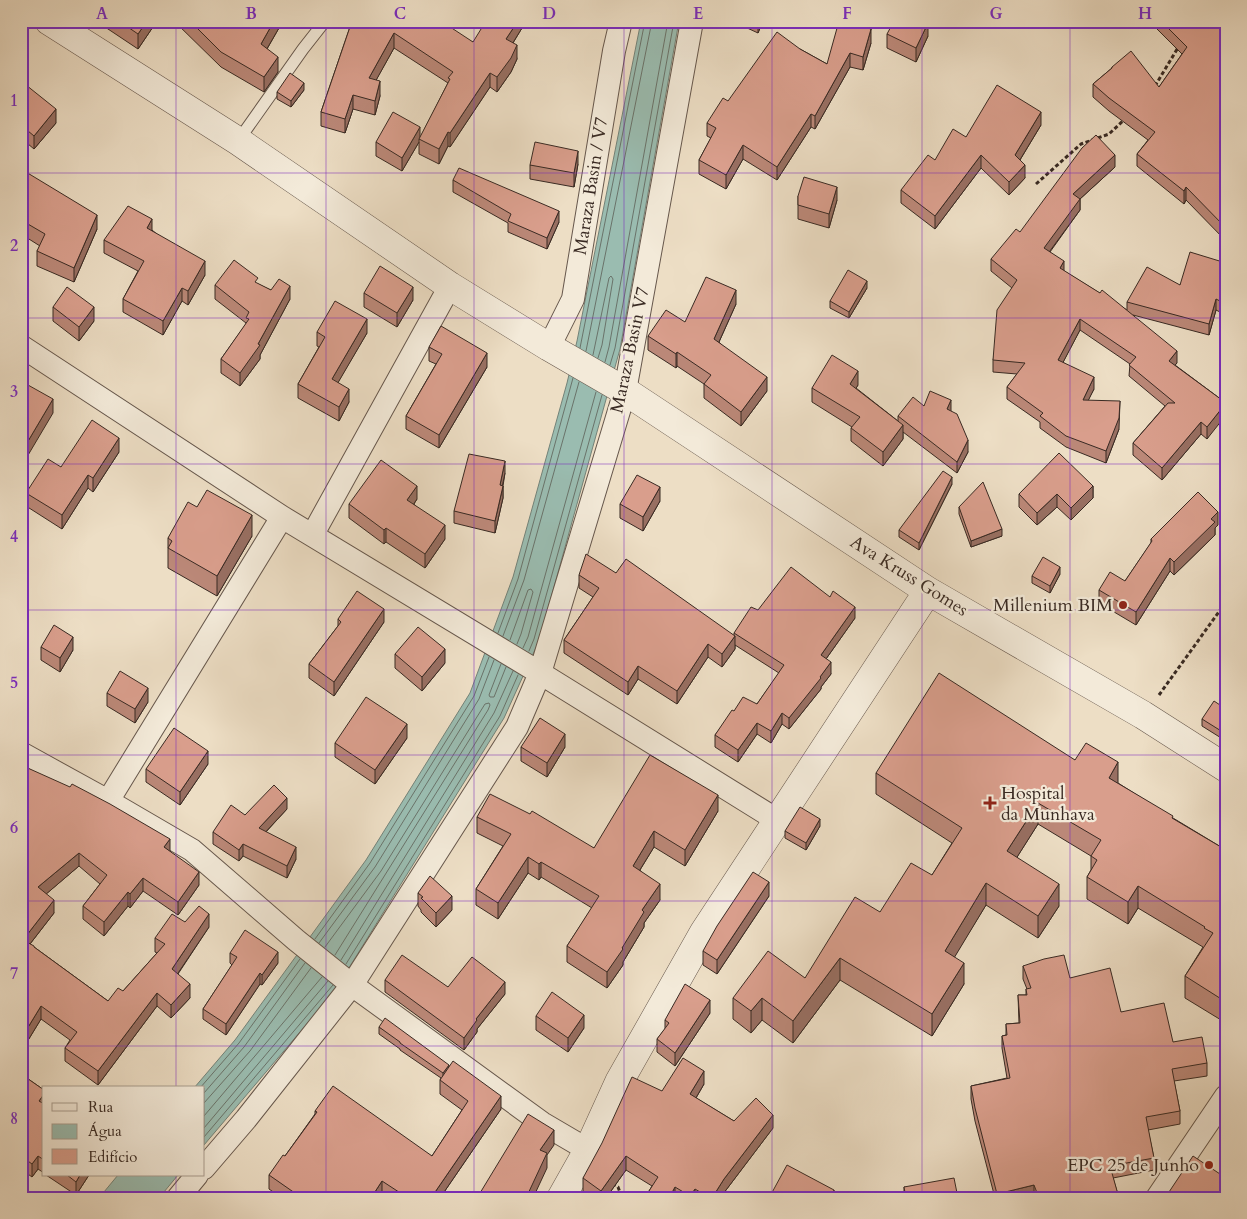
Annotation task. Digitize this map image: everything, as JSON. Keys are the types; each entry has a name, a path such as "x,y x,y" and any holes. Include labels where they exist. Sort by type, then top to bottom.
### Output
{"street":[{"name":"Ava Kruss Gomes","path":"49,21 238,142 450,286 625,391 928,591 1144,715 1226,768"},
{"name":"Maraza Basin / V7","path":"549,347 573,299 614,51 621,21"},
{"name":"Maraza Basin V7","path":"205,1167 246,1119 352,985 517,727 540,672 625,391 692,21"},
{"path":"313,534 450,286"},
{"path":"21,346 282,517 540,672 777,820"},
{"path":"108,801 282,517"},
{"path":"561,1198 588,1150 619,1082 704,932 928,591"},
{"path":"21,753 192,850 296,940 352,985 542,1123 588,1150"},
{"path":"1157,1198 1226,1096"},
{"path":"178,1198 196,1176"}],"lane":[{"path":"238,142 303,49 325,21"}],"path":[{"path":"1153,91 1179,44"},
{"path":"1036,184 1081,144 1109,134 1128,116"},
{"path":"1144,715 1226,602"}],"water":[{"path":"641,21 679,21 620,349 539,641 504,718 334,992 205,1144 205,1086 196,1086 235,1040 366,860 470,693 513,577 577,341"},
{"path":"117,1176 177,1176 159,1198 99,1198"}],"building":[{"path":"119,21 147,21 138,34"},
{"path":"190,21 274,21 261,44 278,57 264,77 221,52"},
{"path":"352,21 417,21 426,26 429,21 441,21 473,42 486,21 518,21 506,39 517,45 511,58 497,77 490,73 450,133 448,132 439,149 419,139 450,79 448,78 453,72 394,33 369,78 380,81 375,101 353,95 345,119 321,112"},
{"path":"839,21 871,29 863,57 850,53 815,116 811,114 777,167 743,145 726,175 699,160 716,128 707,123 723,98 728,101 777,32 800,49 827,64"},
{"path":"894,21 926,21 928,23 916,48 887,34"},
{"path":"1161,21 1226,21 1226,228 1186,187 1184,191 1137,154 1155,132 1093,84 1131,51 1159,87 1187,47"},
{"path":"290,73 304,83 291,101 277,92"},
{"path":"21,81 56,109 34,136 21,125"},
{"path":"997,85 1041,112 1015,155 1025,165 1009,182 981,155 935,216 901,190 928,155 935,160 953,129 966,137"},
{"path":"393,112 420,127 402,158 376,142"},
{"path":"1096,135 1115,155 1073,194 1080,199 1044,248 1064,261 1060,268 1100,293 1102,290 1177,351 1169,361 1226,403 1207,427 1201,422 1162,468 1133,443 1168,403 1175,403 1129,365 1136,357 1080,319 1058,360 1094,377 1083,400 1120,401 1119,418 1106,451 1066,436 1040,416 1043,413 1007,387 1025,363 993,360 997,310 1017,280 991,259 1016,229 1020,232 1082,148"},
{"path":"535,142 578,151 574,173 530,165"},
{"path":"459,168 559,211 547,238 508,221 511,214 453,180"},
{"path":"21,169 97,215 74,268 37,251 45,234 21,220"},
{"path":"804,177 837,187 829,214 798,205 798,196"},
{"path":"128,206 152,219 147,228 205,261 188,291 182,288 163,321 123,299 144,261 104,240"},
{"path":"1190,252 1226,263 1226,304 1216,299 1209,324 1127,302 1147,267 1180,285"},
{"path":"234,260 258,278 255,282 271,290 279,279 290,286 258,344 260,345 240,373 221,359 249,319 246,318 249,312 215,285"},
{"path":"380,266 413,287 397,313 364,293"},
{"path":"848,270 867,281 849,312 830,301"},
{"path":"706,277 736,290 714,339 767,377 741,412 704,384 711,375 677,352 676,354 648,336 666,310 685,322"},
{"path":"67,287 94,307 79,327 53,307"},
{"path":"335,301 367,319 332,379 349,389 339,407 298,384 325,337 317,332"},
{"path":"441,326 487,353 439,435 406,416 442,354 429,347"},
{"path":"832,355 858,371 850,384 903,425 883,452 851,428 860,417 812,388"},
{"path":"28,385 53,399 21,453 21,396"},
{"path":"930,391 951,400 947,409 957,414 968,440 957,462 898,416 913,397 924,406"},
{"path":"92,420 119,438 93,478 88,475 62,515 26,493 48,459 61,467"},
{"path":"1059,453 1093,486 1071,508 1057,494 1037,513 1019,494"},
{"path":"469,454 505,461 500,485 503,486 495,521 454,511"},
{"path":"381,460 417,486 407,500 445,525 425,554 386,528 384,530 349,504"},
{"path":"943,471 952,477 919,543 899,530"},
{"path":"637,475 660,487 643,517 620,504"},
{"path":"983,482 1002,529 971,541 959,507"},
{"path":"207,490 252,515 217,576 168,548 172,541 168,538 188,502 197,507"},
{"path":"1198,492 1218,512 1211,519 1215,522 1174,562 1170,558 1136,612 1099,590 1110,572 1125,581 1152,541 1151,539"},
{"path":"586,554 616,573 626,559 735,636 722,654 708,644 677,691 638,666 628,682 564,640 599,588 579,575"},
{"path":"1043,557 1060,567 1050,586 1032,576"},
{"path":"791,567 830,597 833,591 855,607 821,655 831,662 821,678 789,718 782,713 771,731 757,723 738,750 715,735 743,697 757,704 784,665 734,633 751,607 758,610"},
{"path":"357,591 384,609 334,682 309,664 341,622 338,619"},
{"path":"54,625 73,637 60,658 41,647"},
{"path":"418,627 445,649 422,677 395,654"},
{"path":"120,671 148,688 135,709 107,693"},
{"path":"939,673 1075,760 1086,743 1118,762 1109,778 1226,850 1226,1002 1185,976 1213,933 1138,886 1128,902 1087,877 1097,860 1091,856 1101,840 1038,803 1007,851 1059,884 1038,916 986,883 945,951 964,963 932,1014 840,958 793,1021 762,998 751,1011 733,998 768,951 805,978 855,897 880,912 911,863 932,875 962,828 876,773"},
{"path":"366,697 407,724 375,770 335,743"},
{"path":"1214,701 1226,709 1226,734 1202,719"},
{"path":"540,718 565,734 547,763 521,747"},
{"path":"174,728 208,751 180,792 146,769"},
{"path":"650,755 718,795 685,850 654,831 633,866 660,884 642,910 644,912 623,949 607,972 567,946 599,896 541,862 539,864 528,857 498,903 476,889 511,834 477,817 490,794 530,814 532,811 594,848"},
{"path":"21,765 70,787 72,784 170,839 164,847 199,872 178,902 143,878 130,894 128,892 104,922 83,906 107,875 79,853 38,887 54,900 23,940 34,946 108,1001 118,988 123,991 165,944 155,938 172,914 185,922 199,906 209,914 172,969 190,984 171,1005 157,993 98,1071 65,1048 77,1032 41,1006 27,1029 21,1025"},
{"path":"274,785 287,798 259,828 296,847 287,866 243,844 239,850 213,832 231,805 245,815"},
{"path":"800,807 820,819 806,843 785,831"},
{"path":"753,872 769,882 717,960 703,951 717,926"},
{"path":"430,876 452,896 436,913 418,893"},
{"path":"245,930 278,952 262,975 260,973 226,1024 203,1009 237,957 230,953"},
{"path":"402,955 448,987 472,957 505,982 476,1019 464,1038 385,980"},
{"path":"1064,955 1070,978 1110,968 1121,1012 1164,1003 1173,1042 1202,1037 1207,1063 1172,1069 1180,1111 1146,1117 1154,1158 1110,1166 1119,1198 1039,1198 1034,1185 997,1194 975,1108 971,1086 1010,1078 1002,1036 1007,1035 1006,1024 1020,1023 1018,995 1027,995 1026,989 1031,988 1023,966"},
{"path":"685,984 710,1000 675,1053 657,1039 669,1023 665,1020"},
{"path":"552,992 584,1015 568,1038 536,1016"},
{"path":"385,1018 449,1065 443,1073 379,1027"},
{"path":"683,1058 704,1071 690,1094 734,1121 756,1098 773,1115 724,1179 712,1198 695,1189 690,1196 675,1187 669,1198 659,1198 649,1191 658,1177 626,1156 601,1191 583,1178 602,1143 632,1077 662,1091"},
{"path":"453,1061 501,1096 431,1198 408,1198 382,1181 371,1198 302,1198 269,1175 317,1112 315,1111 333,1086 432,1156 468,1101 440,1080"},
{"path":"21,1074 42,1089 42,1097 39,1101 42,1103 42,1159 38,1156 32,1164 21,1156"},
{"path":"528,1114 554,1130 540,1150 547,1153 526,1198 477,1198"},
{"path":"1193,1156 1226,1178 1226,1186 1218,1198 1165,1198"},
{"path":"787,1165 834,1190 830,1198 769,1198"},
{"path":"68,1176 79,1176 76,1182"},
{"path":"954,1178 958,1198 906,1198 904,1187"}],"place":[{"name":"Millenium BIM","path":"1123,605"},
{"name":"Hospital da Munhava","path":"990,803"},
{"name":"EPC 25 de Junho","path":"1209,1165"}]}
